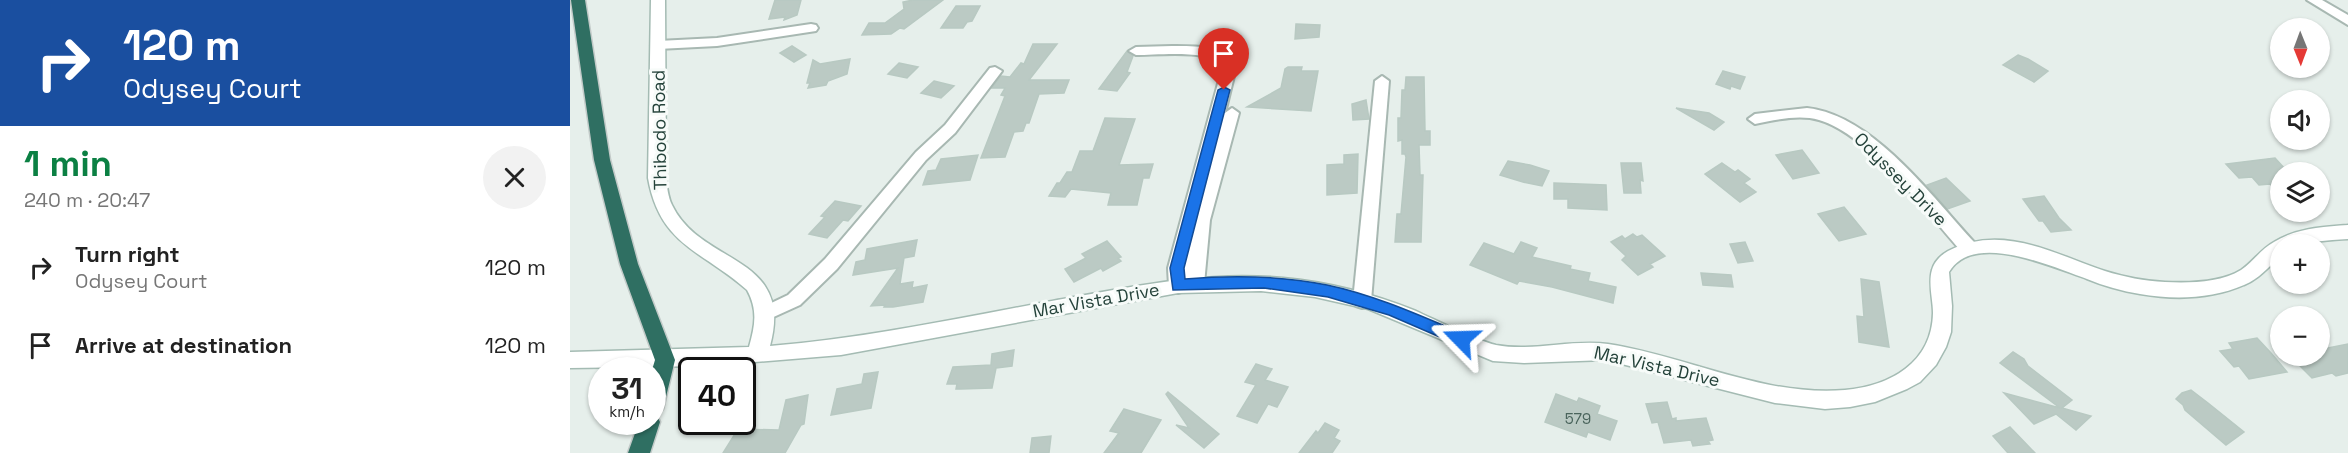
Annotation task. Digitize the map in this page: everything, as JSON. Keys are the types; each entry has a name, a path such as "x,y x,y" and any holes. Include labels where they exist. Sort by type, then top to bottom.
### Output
{"highway":[{"path":"578,0 602,160 635,281 664,357"},
{"path":"639,453 645,435"}],"street":[{"name":"Thibodo Road","path":"658,0 657,178 664,208 681,230 706,252 754,284 765,299 767,313"},
{"path":"2313,0 2348,21"},
{"path":"658,45 717,42 811,28"},
{"path":"1136,51 1216,53 1228,60 1230,64 1177,268 1186,285"},
{"path":"757,355 767,326 767,313 794,300 831,264 921,156 950,129 995,71"},
{"path":"1362,301 1382,81"},
{"path":"1186,285 1232,113"},
{"name":"Odyssey Drive","path":"1755,118 1799,113 1836,120 1879,151 1969,248"},
{"path":"2309,234 2348,232"},
{"name":"Mar Vista Drive","path":"666,360 841,347 1186,285 1264,283 1328,291 1362,301 1393,311 1495,353 1524,354 1587,350 1606,352 1794,398 1848,400 1889,389 1907,380 1923,366 1934,350 1941,333 1940,272 1944,263 1969,248 1990,245 2016,248 2125,284 2192,290 2248,276 2270,256"},
{"name":"Mar Vista Drive","path":"570,360 588,360"}],"building":[{"path":"775,0 801,0 797,15 784,20 785,17 769,19"},
{"path":"943,0 904,29 900,28 891,34 862,35 869,23 885,23 904,9 903,2"},
{"path":"956,6 980,6 972,21 967,22 963,28 941,28"},
{"path":"1296,24 1320,25 1319,37 1295,39"},
{"path":"1033,44 1057,44 1029,80 1069,80 1064,93 1039,94 1029,123 1026,123 1023,131 1014,132 1005,157 981,158 1005,96 1001,95 1005,88 992,88 1001,76 1010,77 1021,63 1024,64"},
{"path":"792,46 806,55 794,62 780,53"},
{"path":"1127,51 1133,56 1127,72 1130,73 1117,91 1099,89"},
{"path":"2018,55 2048,71 2034,82 2003,65"},
{"path":"850,59 847,74 828,81 826,85 808,88 810,83 807,83 813,60 820,64"},
{"path":"899,63 918,67 907,78 888,74"},
{"path":"1302,67 1301,71 1318,71 1311,111 1247,107 1281,88 1285,69"},
{"path":"1723,71 1745,77 1740,89 1731,86 1730,89 1716,84"},
{"path":"1406,77 1424,77 1425,131 1430,131 1430,145 1419,145 1420,175 1423,175 1421,242 1395,242 1397,214 1401,214 1406,157 1402,154 1402,140 1398,141 1398,118 1401,118 1402,90 1405,90"},
{"path":"934,81 954,86 941,98 921,93"},
{"path":"1366,100 1369,119 1353,120 1352,104"},
{"path":"1676,108 1709,113 1724,122 1714,130"},
{"path":"1105,118 1135,119 1119,165 1153,164 1149,178 1143,178 1137,205 1108,205 1111,193 1071,189 1065,197 1049,196 1067,172 1072,172 1080,151 1093,151"},
{"path":"1802,150 1819,173 1793,179 1776,155"},
{"path":"1358,154 1357,193 1327,195 1327,165 1344,164 1344,155"},
{"path":"978,155 970,180 923,185 928,171 936,170 941,159"},
{"path":"2275,158 2279,162 2270,162 2270,184 2259,185 2252,177 2239,178 2226,164"},
{"path":"1508,161 1549,171 1542,186 1500,175"},
{"path":"1621,163 1641,163 1643,181 1640,180 1641,193 1624,193"},
{"path":"1722,163 1735,172 1738,170 1750,179 1744,183 1756,192 1740,202 1705,174"},
{"path":"1946,178 1970,201 1947,209 1927,185"},
{"path":"1554,183 1606,185 1607,210 1568,208 1568,199 1554,199"},
{"path":"2044,196 2059,218 2071,230 2051,232 2043,221 2039,221 2023,199"},
{"path":"835,201 861,206 848,221 843,220 827,238 809,234 825,217 821,216"},
{"path":"1844,207 1866,234 1839,241 1818,214"},
{"path":"1633,234 1637,237 1642,235 1665,256 1650,264 1653,267 1638,275 1622,260 1626,256 1611,242 1622,236 1625,239"},
{"path":"917,240 914,256 904,258 900,284 913,282 912,288 927,285 923,302 893,307 871,306 898,268 853,275 856,262 865,260 867,249"},
{"path":"1107,241 1121,257 1118,258 1121,261 1074,282 1065,269 1086,258 1082,254"},
{"path":"1521,242 1537,248 1532,257 1571,266 1570,269 1590,273 1588,281 1616,287 1613,303 1552,287 1519,281 1517,284 1470,265 1484,243 1514,254"},
{"path":"1745,242 1753,261 1738,263 1730,244"},
{"path":"1701,273 1731,275 1733,287 1703,285"},
{"path":"1861,279 1879,282 1889,347 1859,342 1857,316 1864,317"},
{"path":"2257,338 2270,352 2270,366 2282,366 2287,372 2249,379 2239,366 2234,367 2220,351 2233,349 2229,343"},
{"path":"2348,344 2348,373 2336,376 2332,373 2312,378 2300,366 2330,366 2330,348"},
{"path":"1014,350 1012,366 996,368 992,388 956,389 957,384 947,384 953,367 991,365 992,354"},
{"path":"2013,352 2072,400 2062,408 2091,416 2076,430 2056,414 2034,424 2004,393 2060,408 2000,363"},
{"path":"1256,364 1272,369 1265,380 1288,387 1277,407 1268,404 1257,423 1237,416 1256,385 1245,382"},
{"path":"878,372 871,408 831,415 837,389 862,384 864,374"},
{"path":"2191,390 2244,432 2226,445 2185,410 2176,399 2182,393"},
{"path":"1168,392 1219,434 1204,448 1176,425 1189,428 1166,394"},
{"path":"1556,394 1577,402 1579,398 1600,406 1597,414 1617,421 1610,440 1588,432 1586,437 1545,422"},
{"path":"808,395 804,424 801,425 785,453 723,453 734,435 756,435 756,429 779,430 786,400"},
{"path":"1667,402 1672,419 1676,418 1676,421 1706,418 1713,440 1708,441 1710,444 1693,446 1691,440 1664,443 1658,422 1652,423 1646,404"},
{"path":"1124,409 1161,420 1141,453 1104,453 1119,433 1110,431"},
{"path":"1325,423 1339,430 1334,438 1340,441 1332,453 1299,453 1316,431 1318,433"},
{"path":"2010,427 2035,453 2008,453 1993,436"},
{"path":"1051,436 1049,453 1030,453 1032,438"}],"route":[{"path":"1224,90 1177,268 1178,286 1204,283 1264,283 1328,291 1393,311 1461,339"}]}
